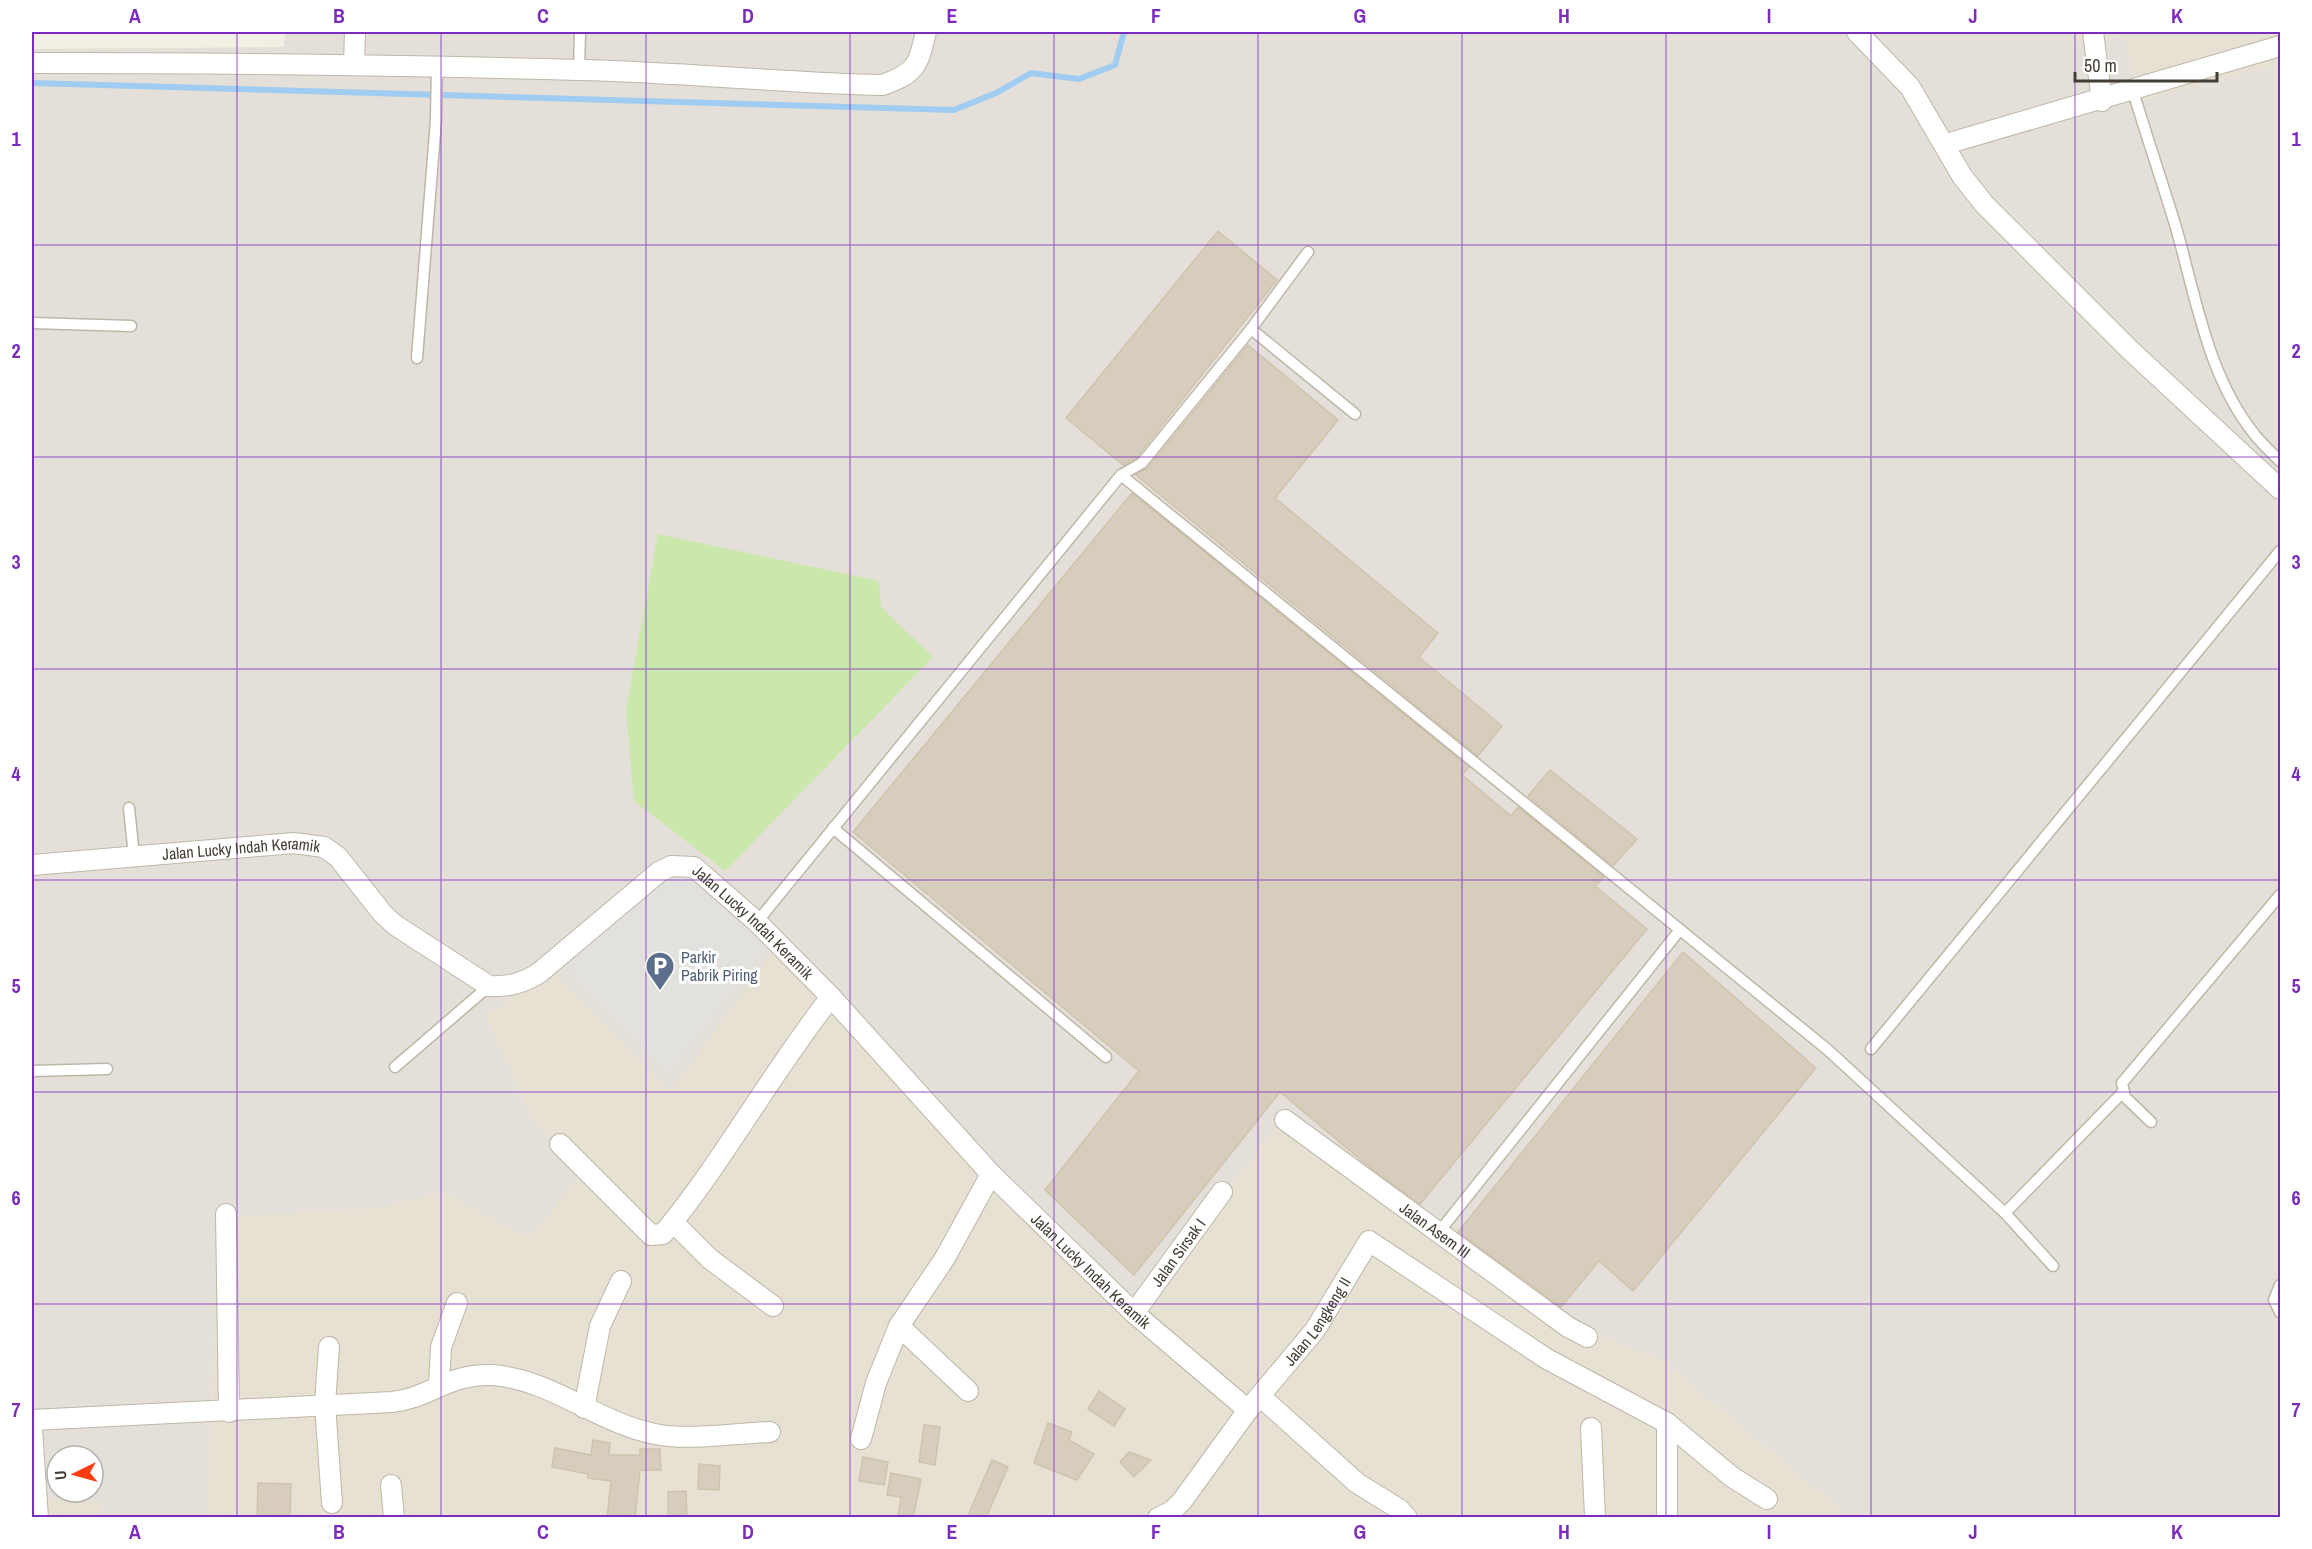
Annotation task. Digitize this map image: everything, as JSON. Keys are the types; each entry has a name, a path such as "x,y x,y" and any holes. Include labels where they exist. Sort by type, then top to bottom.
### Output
{"street":[{"path":"354,63 355,32"},
{"path":"32,63 354,63 437,76 579,70 882,85 912,73 919,60 926,32"},
{"path":"1857,32 1910,87 1946,144 1962,176 1984,204 2130,350 2280,489"},
{"path":"2093,32 2102,100"},
{"path":"1946,144 2133,92 2280,46"},
{"name":"Jalan Lucky Indah Keramik","path":"32,865 214,847 294,843 324,847 338,857 383,914 395,925 489,987 510,986 539,973 647,880 671,866 694,867 704,873 757,922 831,997 991,1174 1134,1313 1364,1488 1399,1509 1407,1518"},
{"path":"560,1144 651,1235 663,1234 713,1167 804,1030 831,997"},
{"name":"Jalan Asem III","path":"1285,1120 1568,1327 1587,1336"},
{"path":"861,1438 876,1383 899,1326 945,1258 991,1174"},
{"name":"Jalan Sirsak I","path":"1134,1313 1222,1192"},
{"path":"225,1214 229,1412"},
{"path":"673,1222 710,1259 773,1306"},
{"name":"Jalan Lengkeng II","path":"1158,1518 1172,1511 1182,1501 1254,1403 1315,1330 1369,1241 1547,1359 1666,1423"},
{"path":"584,1408 600,1326 621,1281"},
{"path":"439,1385 441,1347 456,1303"},
{"path":"899,1326 968,1391"},
{"path":"329,1347 325,1404 332,1503"},
{"path":"32,1420 229,1412 409,1400 439,1385 468,1376 510,1377 656,1435 770,1432"},
{"path":"1666,1423 1732,1478 1767,1499"},
{"path":"1666,1423 1667,1518"},
{"path":"1591,1428 1595,1518"},
{"path":"32,1429 38,1518"},
{"path":"392,1485 394,1518"}],"lane":[{"path":"579,70 580,32"},
{"path":"417,358 436,120 437,76"},
{"path":"2133,92 2146,140 2162,180 2211,348 2226,389 2254,435 2280,461"},
{"path":"757,922 1121,475 1142,463 1251,329 1308,252"},
{"path":"32,323 131,326"},
{"path":"1251,329 1355,414"},
{"path":"1121,475 1828,1050 2005,1213 2054,1266"},
{"path":"1871,1048 2280,551"},
{"path":"129,808 134,856"},
{"path":"833,828 1107,1057"},
{"path":"2005,1213 2122,1093 2122,1083 2280,895"},
{"path":"1439,1232 1679,931"},
{"path":"395,1067 489,987"},
{"path":"32,1071 107,1069"},
{"path":"2122,1093 2151,1122"},
{"path":"2280,1285 2274,1300 2280,1312"}],"shaded area":[{"path":"285,32 2074,32 2079,41 2123,36 2142,101 2280,64 2280,1517 1850,1517 1663,1360 1562,1321 1288,1114 1134,1306 983,1158 782,940 671,1090 554,971 485,1017 538,1129 586,1168 529,1238 443,1192 375,1208 218,1217 207,1517 101,1517 102,1504 105,1504 105,1444 45,1444 45,1498 37,1498 32,1517 32,49 284,47"},
{"path":"2074,32 2280,32 2280,64 2142,101 2123,36 2079,41"},
{"name":"Parkir Pabrik Piring","path":"675,875 692,876 766,947 668,1074 564,965 635,898 658,880"},
{"path":"782,939 1135,1306 1288,1114 1562,1321 1663,1360 1850,1517 207,1518 218,1217 375,1208 443,1192 529,1238 585,1168 538,1129 485,1017 554,971"},
{"path":"36,1498 45,1498 45,1504 102,1504 101,1517 35,1518"}],"green space":[{"path":"658,534 879,581 881,607 933,657 725,871 634,801 626,710"}],"building":[{"path":"1218,231 1277,280 1137,457 1123,465 1066,418"},
{"path":"1248,345 1338,420 1275,498 1438,633 1419,657 1502,726 1478,756 1136,475 1148,468"},
{"path":"1132,493 1469,767 1462,775 1511,816 1518,807 1604,877 1595,886 1647,929 1420,1204 1368,1166 1280,1092 1134,1275 1045,1190 1139,1071 853,832"},
{"path":"1550,770 1637,839 1613,866 1528,796"},
{"path":"1683,952 1816,1068 1633,1291 1599,1261 1561,1307 1458,1232"},
{"path":"1099,1391 1125,1409 1114,1426 1088,1409"},
{"path":"1048,1423 1072,1432 1069,1440 1094,1454 1077,1480 1034,1463"},
{"path":"924,1425 940,1427 935,1465 919,1462"},
{"path":"593,1440 610,1443 609,1455 640,1455 640,1449 660,1449 661,1470 640,1470 635,1518 607,1518 611,1481 588,1478 588,1474 552,1467 555,1448 591,1455"},
{"path":"1129,1452 1151,1460 1134,1477 1120,1462"},
{"path":"863,1457 888,1462 884,1485 859,1481"},
{"path":"992,1460 1008,1467 986,1518 967,1518"},
{"path":"699,1464 720,1466 719,1490 698,1489"},
{"path":"891,1473 921,1479 913,1518 898,1518 901,1497 887,1495"},
{"path":"258,1483 291,1484 290,1518 257,1518"},
{"path":"686,1491 687,1518 668,1518 668,1492"}],"waterway":[{"path":"32,83 954,110 996,93 1031,73 1079,79 1115,65 1124,32"}],"place":[{"name":"Parkir Pabrik Piring","path":"660,992"}]}
